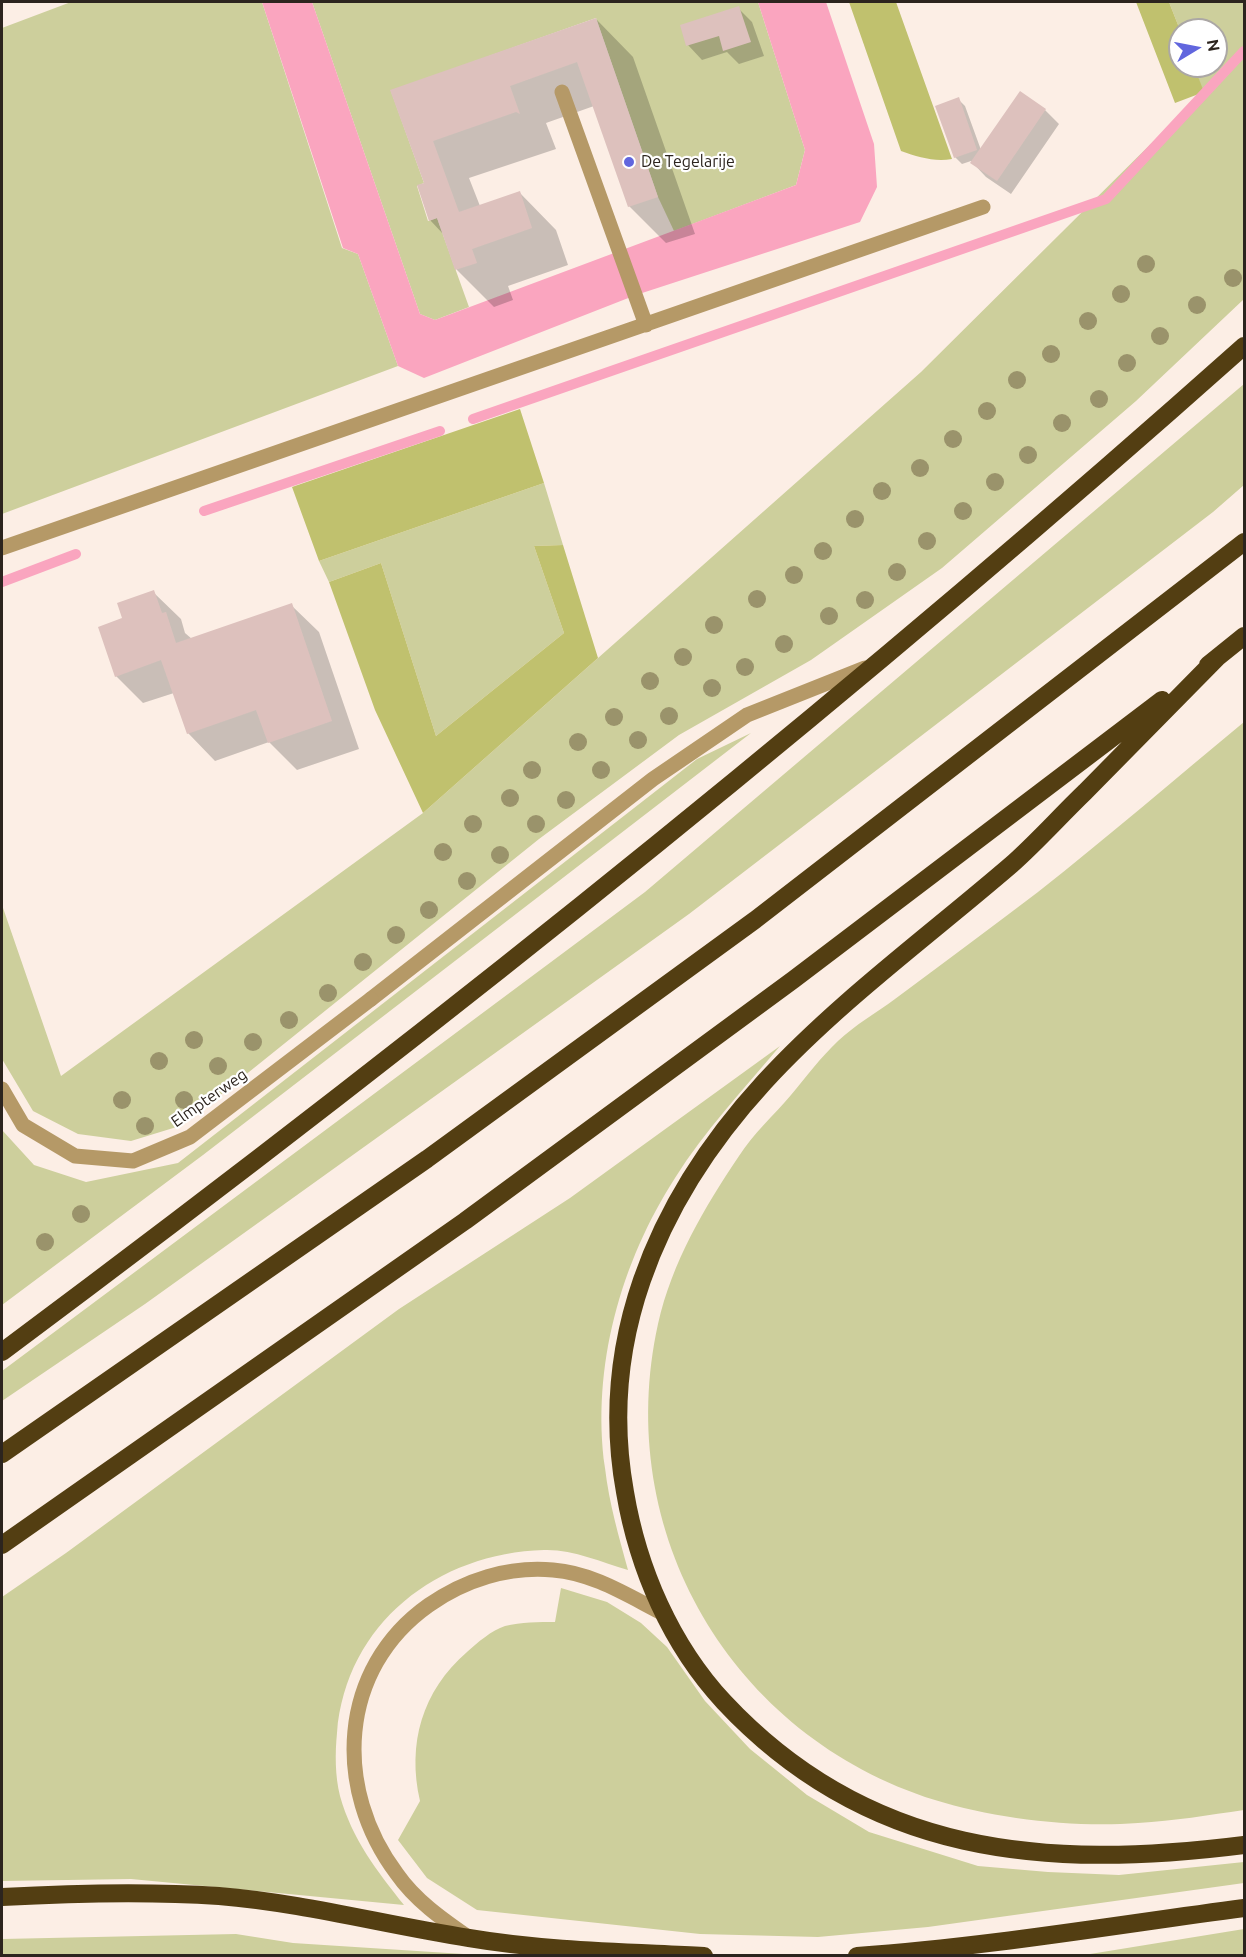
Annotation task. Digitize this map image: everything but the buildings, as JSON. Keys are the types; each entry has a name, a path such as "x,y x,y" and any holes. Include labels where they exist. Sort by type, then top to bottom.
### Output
{"highway":[{"path":"2,1352 201,1203 748,772 1132,446 1245,346"},
{"path":"2,1454 428,1159 716,948 1169,603 1245,542"},
{"path":"2,1545 474,1214 793,980 1245,636"},
{"path":"1217,658 1015,861 870,980 805,1039 765,1079 726,1125 685,1184 651,1251 634,1302 621,1360 618,1390 618,1445 629,1516 643,1566 666,1615 697,1669 754,1732 818,1783 884,1816 956,1840 1047,1853 1099,1855 1178,1852 1245,1845"},
{"path":"2,1897 170,1893 220,1896 370,1918 468,1938 536,1946 704,1956"},
{"path":"857,1956 1025,1939 1245,1908"}],"street":[{"path":"562,92 646,325"},
{"path":"2,548 983,207"},
{"name":"Elmpterweg","path":"2,1089 23,1125 75,1156 133,1161 190,1137 653,779 747,715 876,664"},
{"path":"468,1938 435,1913 397,1876 371,1830 359,1798 354,1761 356,1718 361,1696 378,1657 411,1618 452,1590 486,1577 516,1571 552,1569 571,1572 603,1583 666,1615"}],"green space":[{"path":"71,2 262,2 342,248 358,254 398,366 2,514 2,28"},
{"path":"312,2 758,2 805,150 796,185 674,231 658,197 596,18 391,91 424,183 417,186 428,221 437,218 469,307 435,320 420,314"},
{"path":"1169,2 1244,2 1244,299 1136,401 942,568 811,660 679,735 539,839 183,1125 131,1141 78,1134 33,1111 2,1059 2,905 61,1076 423,813 921,372 1203,92 1198,78 1228,78 1228,18 1175,18"},
{"path":"1244,384 1244,485 1213,512 689,914 145,1304 2,1401 2,1371 645,892"},
{"path":"544,483 563,545 534,546 564,633 436,736 381,563 329,582 319,561"},
{"path":"1244,722 1244,1810 1151,1822 1089,1824 1009,1817 958,1807 935,1800 863,1770 799,1728 746,1676 703,1616 672,1549 653,1477 648,1402 658,1324 664,1301 691,1236 739,1156 832,1047 851,1030 1038,892"},
{"path":"751,733 203,1155 2,1305 2,1130 34,1165 86,1182 178,1163 697,759"},
{"path":"780,1046 712,1126 675,1178 639,1245 614,1317 602,1392 602,1430 609,1494 628,1570 555,1550 505,1554 468,1564 434,1580 404,1601 379,1628 358,1658 344,1694 337,1733 338,1788 345,1812 358,1840 404,1905 131,1879 2,1881 2,1597 66,1553 399,1309 570,1198"},
{"path":"561,1588 607,1602 641,1623 667,1647 705,1701 750,1749 807,1795 869,1832 978,1866 1048,1872 1119,1875 1244,1862 1244,1883 928,1927 818,1937 700,1934 477,1910 427,1878 398,1840 420,1801 416,1780 417,1739 429,1701 452,1667 485,1637 500,1628 530,1622 555,1622"},
{"path":"1244,1929 1244,1955 1084,1955"},
{"path":"236,1934 293,1943 479,1955 2,1955 2,1939"}],"shaded area":[{"path":"262,2 312,2 420,314 435,320 796,185 805,150 758,2 826,2 874,144 877,187 860,222 636,295 424,378 398,366 358,254 343,248"},
{"path":"849,2 896,2 952,159 932,159 901,151"},
{"path":"1136,2 1169,2 1175,18 1168,18 1168,78 1199,78 1204,92 1175,103"},
{"path":"520,409 544,483 319,561 292,487"},
{"path":"563,545 598,658 423,813 375,710 329,582 381,563 436,736 564,633 534,546"}],"waterway":[{"path":"473,419 1106,199 1244,51"},
{"path":"204,511 440,431"},
{"path":"2,582 76,554"}],"place":[{"name":"De Tegelarije","path":"629,162"}]}
